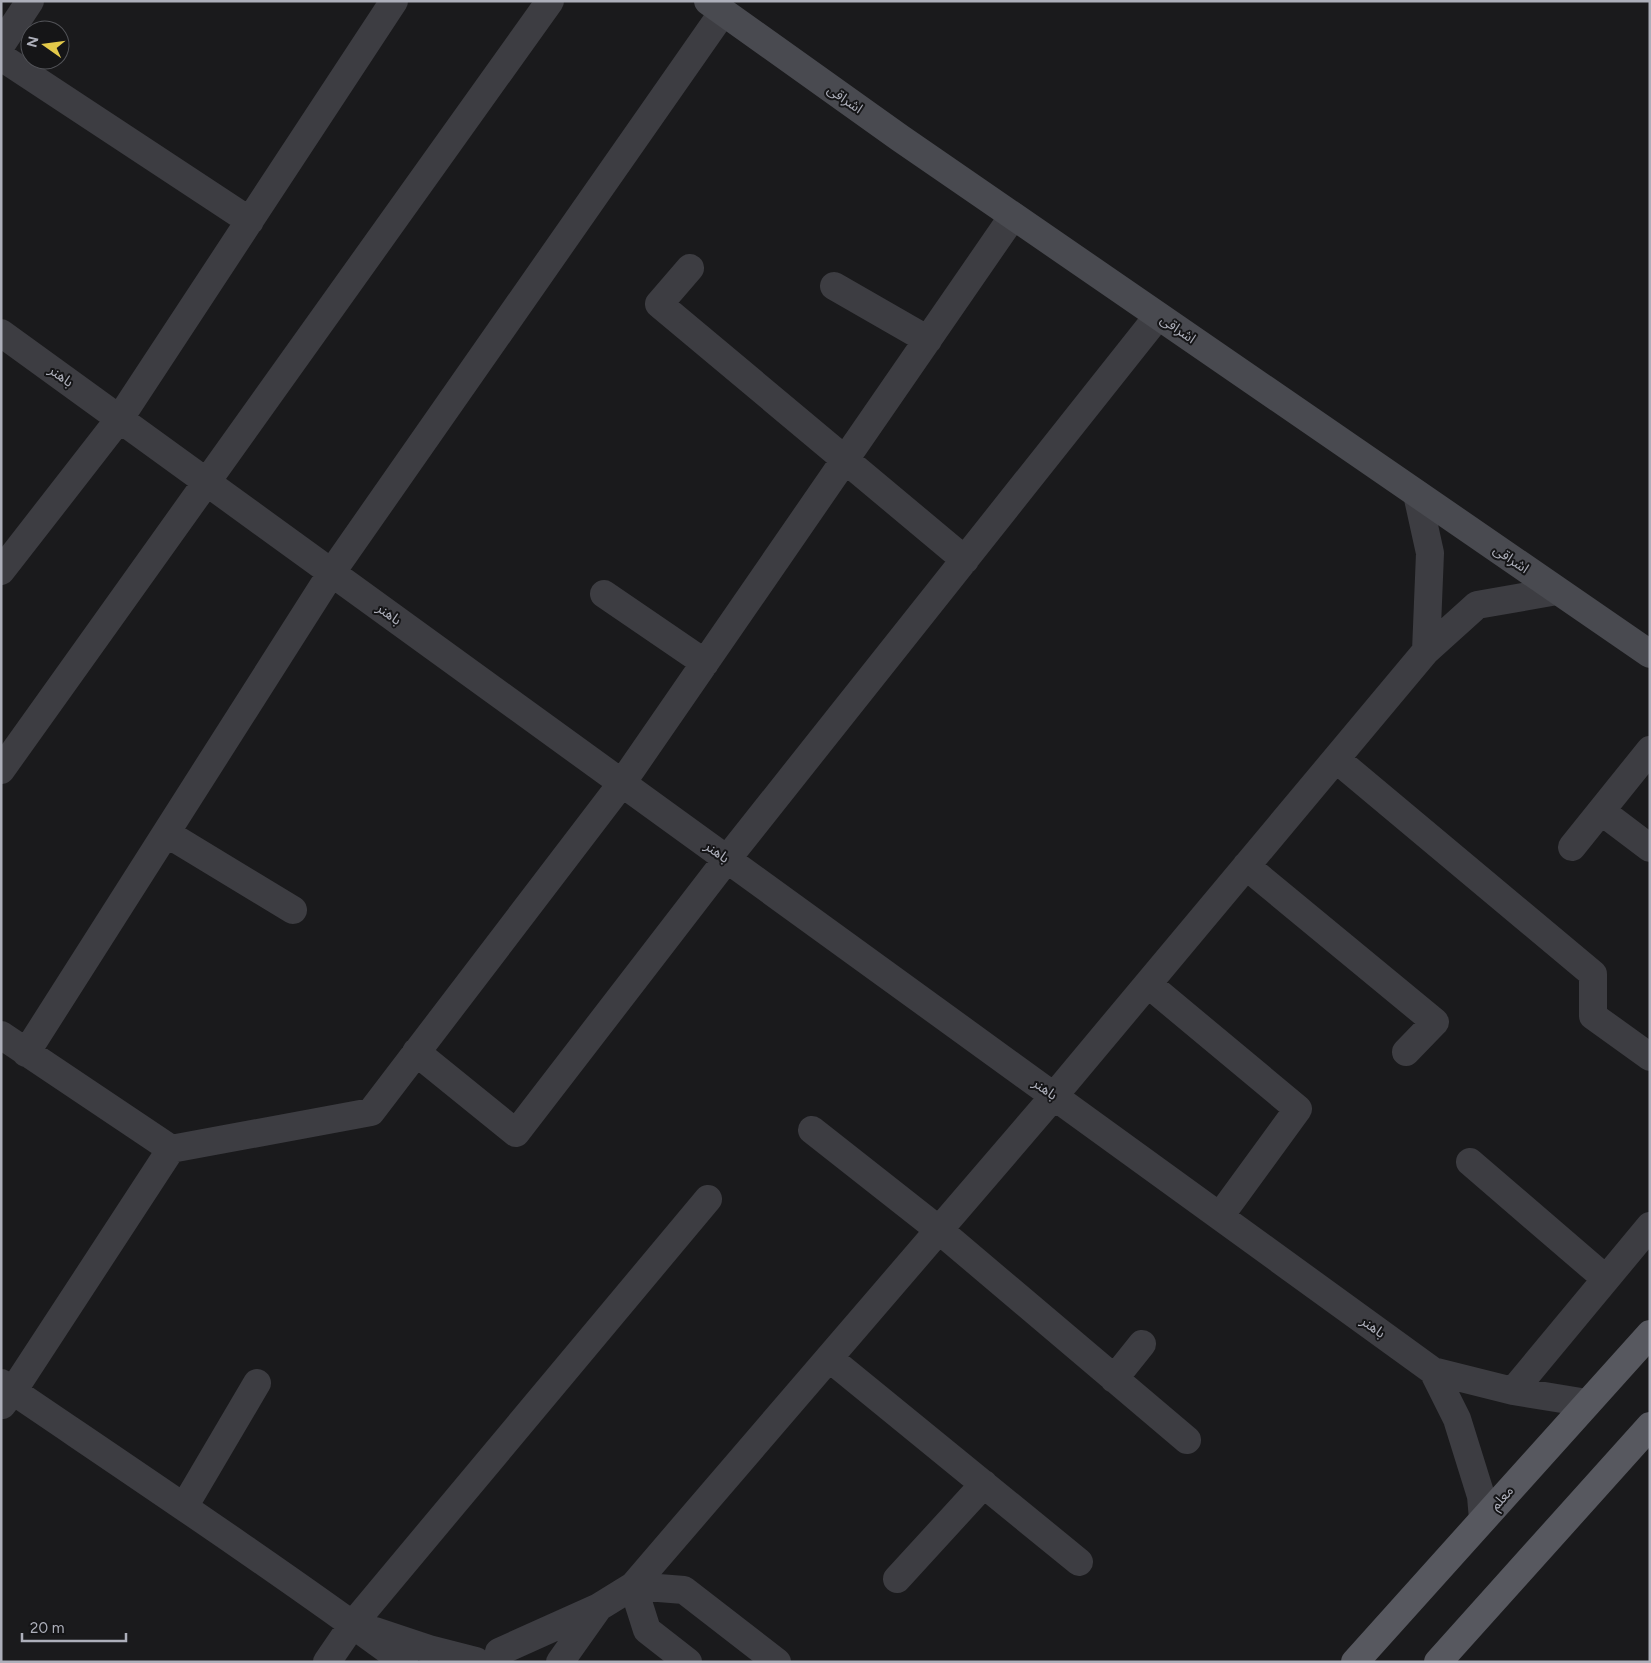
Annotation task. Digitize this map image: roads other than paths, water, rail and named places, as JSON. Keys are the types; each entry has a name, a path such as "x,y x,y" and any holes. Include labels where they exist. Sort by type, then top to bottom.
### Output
{"main road":[{"name":"معلم","path":"1355,1662 1650,1334"},
{"path":"1438,1662 1650,1426"}],"street":[{"path":"1,45 30,1"},
{"path":"1,571 120,418 394,1"},
{"path":"1,770 550,1"},
{"path":"26,1053 332,572 716,6"},
{"name":"اشراقی","path":"716,6 900,138 1650,654"},
{"path":"1,58 250,221"},
{"path":"1,1036 171,1149 370,1112 622,783 1013,216"},
{"path":"690,268 659,304 844,461 965,560"},
{"path":"834,286 928,340"},
{"path":"416,1052 516,1133 727,859 1158,316"},
{"name":"باهنر","path":"1,332 1433,1371"},
{"path":"1417,494 1430,553 1426,651"},
{"path":"484,1658 599,1607 633,1586 1054,1096 1426,651 1477,605 1557,590"},
{"path":"604,594 705,663"},
{"path":"1572,847 1650,750"},
{"path":"1336,759 1593,974 1593,1016 1650,1057"},
{"path":"1601,811 1650,848"},
{"path":"166,833 293,910"},
{"path":"1246,866 1435,1022 1406,1052"},
{"path":"1148,984 1298,1109 1220,1216"},
{"path":"812,1130 939,1230 1187,1440"},
{"path":"171,1149 5,1394 184,1508 404,1662"},
{"path":"1470,1162 1606,1279"},
{"path":"327,1662 352,1624 708,1199"},
{"path":"1513,1391 1650,1226"},
{"path":"1114,1378 1142,1344"},
{"path":"829,1358 1079,1562"},
{"path":"1433,1371 1513,1391 1587,1403"},
{"path":"1433,1371 1457,1419 1481,1496 1484,1519"},
{"path":"184,1508 257,1383"},
{"path":"897,1578 984,1484"},
{"path":"633,1586 647,1630 688,1662"},
{"path":"633,1586 684,1590 777,1662"},
{"path":"560,1662 599,1607"},
{"path":"352,1624 429,1649 484,1658 512,1654 525,1662"}]}
